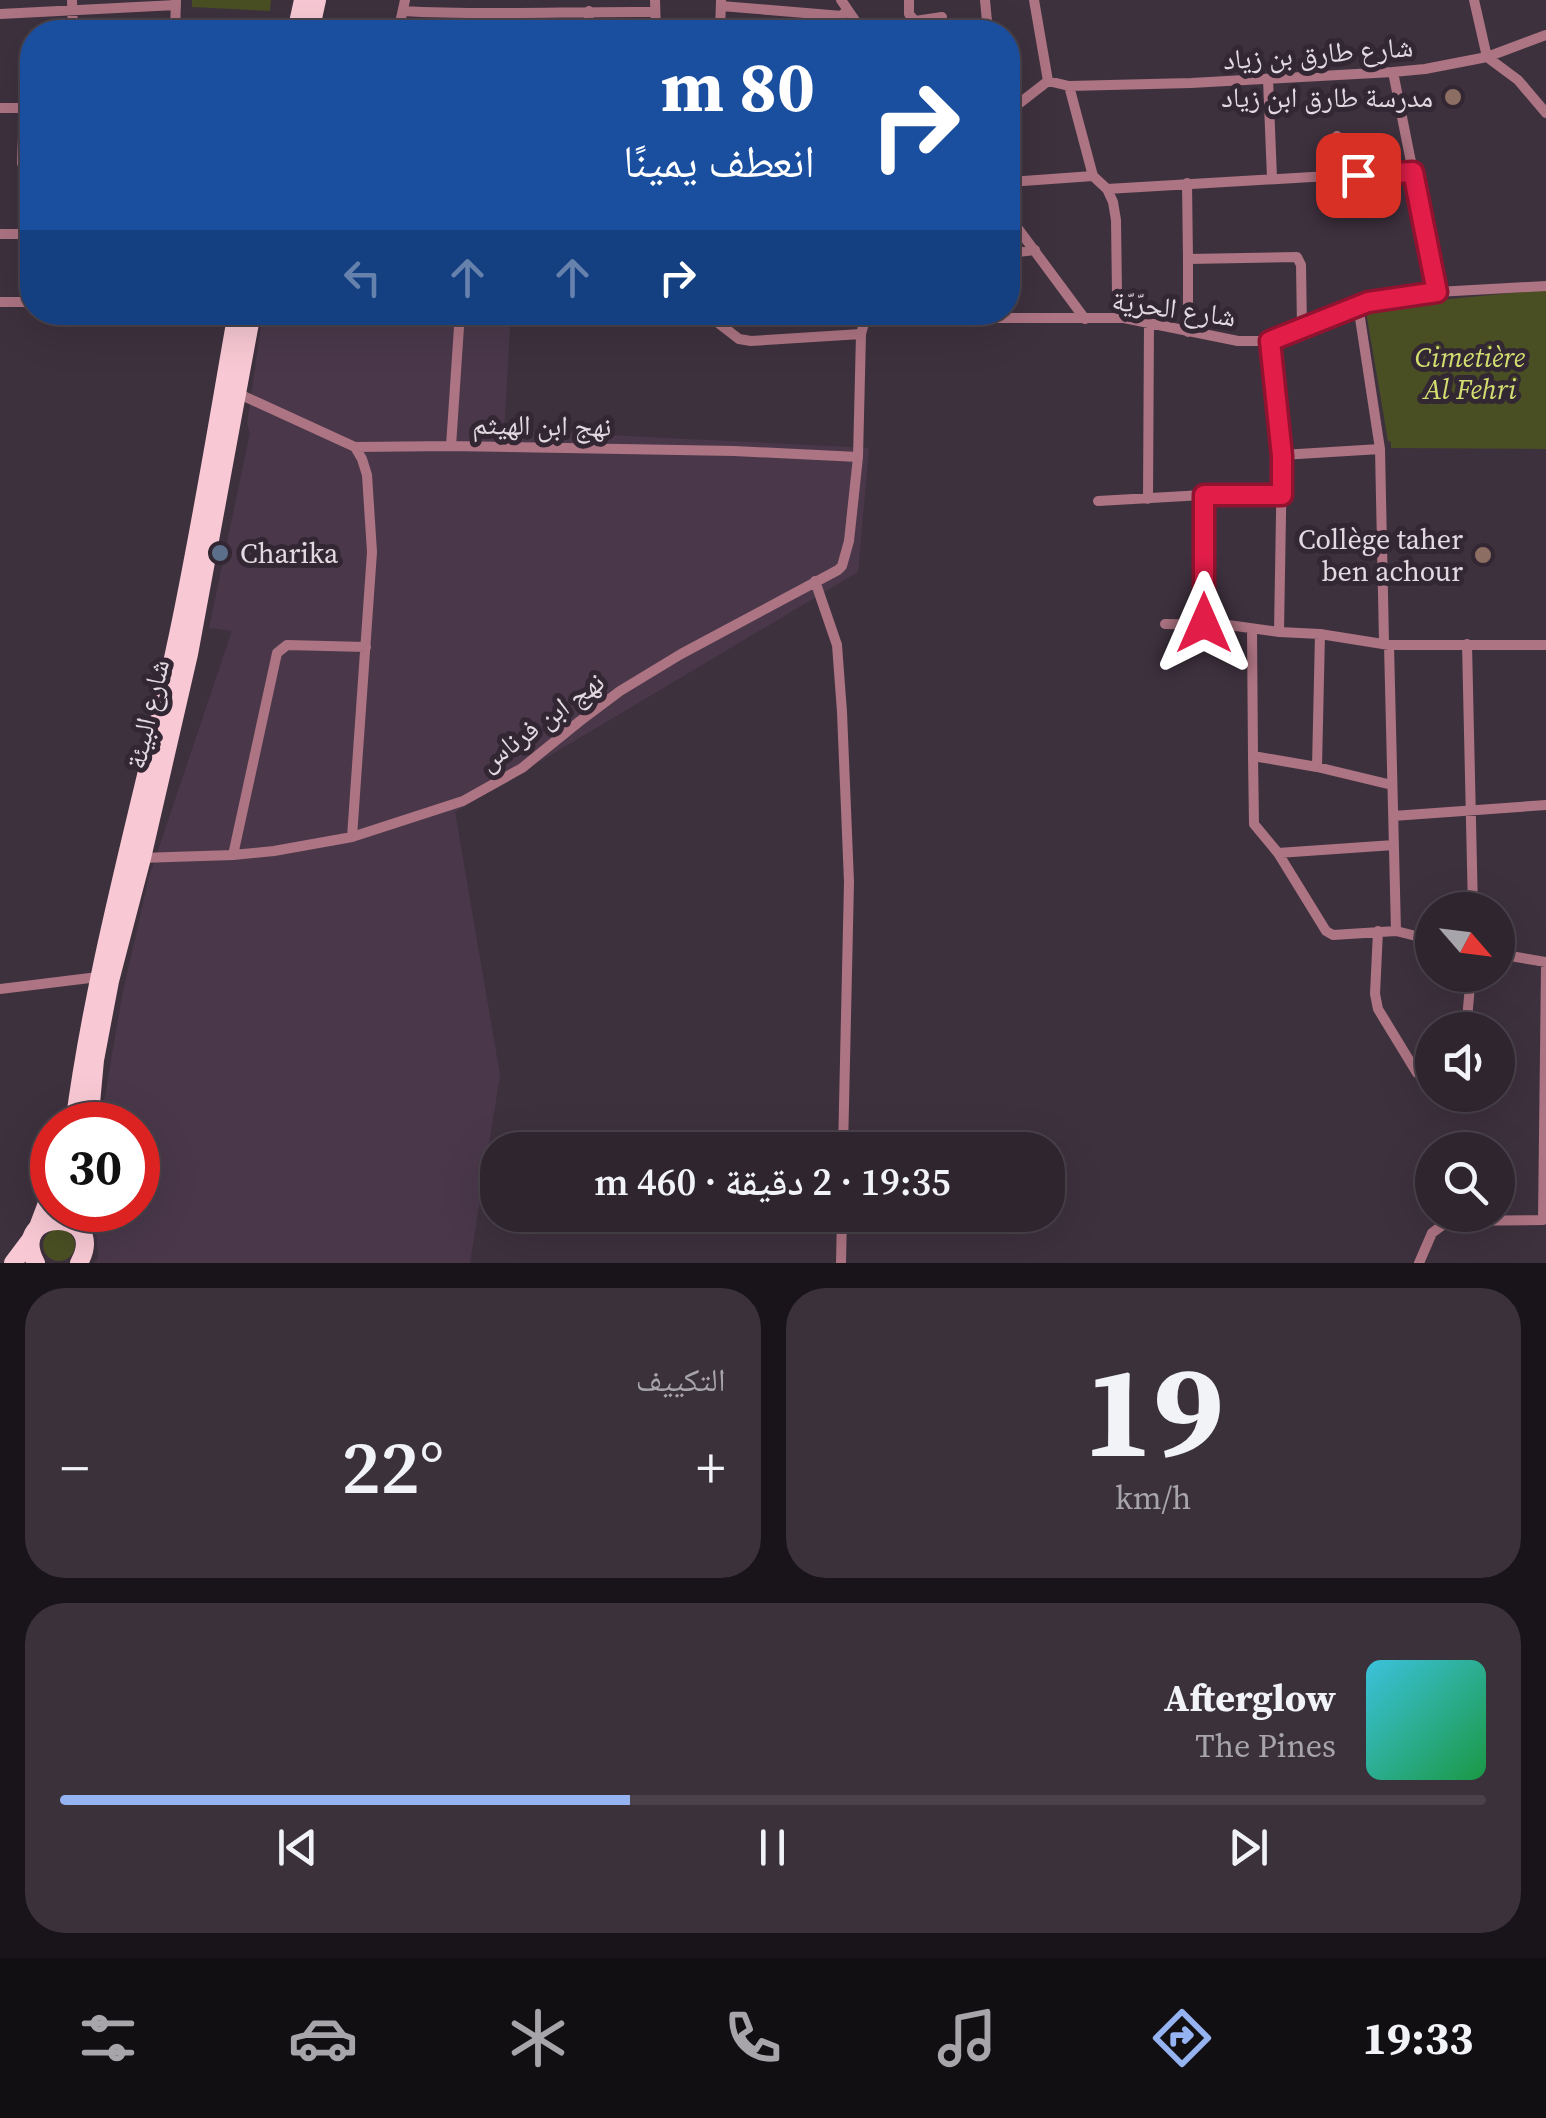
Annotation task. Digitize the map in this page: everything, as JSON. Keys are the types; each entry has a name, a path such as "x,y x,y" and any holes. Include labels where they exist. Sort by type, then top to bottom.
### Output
{"main road":[{"name":"شارع البيئة","path":"90,1102 106,996 132,889 133,859 240,325"},
{"name":"شارع البيئة","path":"77,1102 98,977 188,654 237,393 241,325"},
{"path":"13,1263 46,1222 64,1220 73,1224 84,1240"},
{"path":"79,1263 84,1252 84,1232"},
{"path":"35,1233 31,1252 36,1263"}],"street":[{"path":"491,0 491,13"},
{"path":"909,0 911,19 942,17"},
{"path":"1020,103 1048,81 1034,0"},
{"path":"1474,0 1487,57 1518,80 1546,113"},
{"path":"0,14 72,6 176,3"},
{"path":"721,3 843,8"},
{"path":"404,5 463,15 655,6"},
{"path":"589,11 589,20"},
{"path":"463,15 463,20"},
{"name":"شارع طارق بن زياد","path":"1048,81 1069,86 1393,72 1487,57 1546,35"},
{"path":"1393,72 1437,292"},
{"path":"1268,79 1272,178"},
{"path":"1069,86 1093,176 1107,190 1112,202 1118,293 1124,318"},
{"path":"1529,93 1546,91"},
{"path":"1337,136 1340,176"},
{"path":"1107,190 1413,172"},
{"path":"1020,181 1093,176"},
{"path":"1187,183 1188,332"},
{"path":"1020,231 1085,319"},
{"path":"1020,252 1035,250"},
{"path":"1188,259 1297,257 1301,265 1302,328"},
{"name":"شارع الحرّيّة","path":"1020,318 1124,318 1238,341 1270,341 1358,305 1437,292 1546,286"},
{"path":"1358,305 1380,449 1396,931"},
{"path":"1148,499 1149,322"},
{"path":"451,446 459,325"},
{"path":"721,325 739,339 751,340 862,334"},
{"path":"858,457 864,325"},
{"path":"1270,341 1282,456 1279,632"},
{"name":"نهج ابن الهيثم","path":"237,393 354,447 734,451 858,457"},
{"path":"352,837 372,552 368,475 354,447"},
{"path":"1282,456 1380,449"},
{"name":"نهج ابن فرناس","path":"133,859 233,855 352,837 444,808 496,783 522,768 620,692 842,566 849,541 858,457"},
{"path":"1204,495 1204,623"},
{"path":"1098,501 1282,495"},
{"path":"816,581 837,645 842,712 849,882 843,1132"},
{"path":"1165,624 1204,623 1387,644 1546,645"},
{"path":"1252,630 1254,824 1278,853 1330,933 1396,931 1415,936"},
{"path":"1317,767 1320,634"},
{"path":"233,855 277,653 287,644 366,647"},
{"path":"1467,644 1473,892"},
{"path":"1253,756 1392,785"},
{"path":"1393,816 1546,806"},
{"path":"1278,853 1394,845"},
{"path":"1378,931 1378,1010 1415,1070"},
{"path":"1419,1263 1432,1233 1448,1221 1542,1220 1546,965 1515,958"},
{"path":"0,988 98,977"},
{"path":"841,1263 842,1232"}],"shaded area":[{"path":"261,325 510,325 504,430 869,448 858,572 455,812 500,1075 491,1132 480,1132 480,1200 470,1263 93,1263 98,1259 96,1232 160,1232 160,1102 104,1102 122,996 149,877 232,631 209,628 250,433 247,424"}],"green space":[{"path":"192,0 271,0 270,11 192,7"},
{"name":"Cimetière Al Fehri","path":"1546,291 1546,449 1391,448 1366,311 1379,306"},
{"path":"50,1232 68,1232 74,1239 74,1251 65,1260 53,1260 44,1251 44,1239"}],"place":[{"name":"مدرسة طارق ابن زياد","path":"1453,97"},
{"name":"Charika","path":"220,553"},
{"name":"Collège taher ben achour","path":"1483,555"}],"route":[{"path":"1204,623 1204,495 1282,495 1282,456 1270,341 1368,302 1437,292 1413,172 1358,175"}]}
